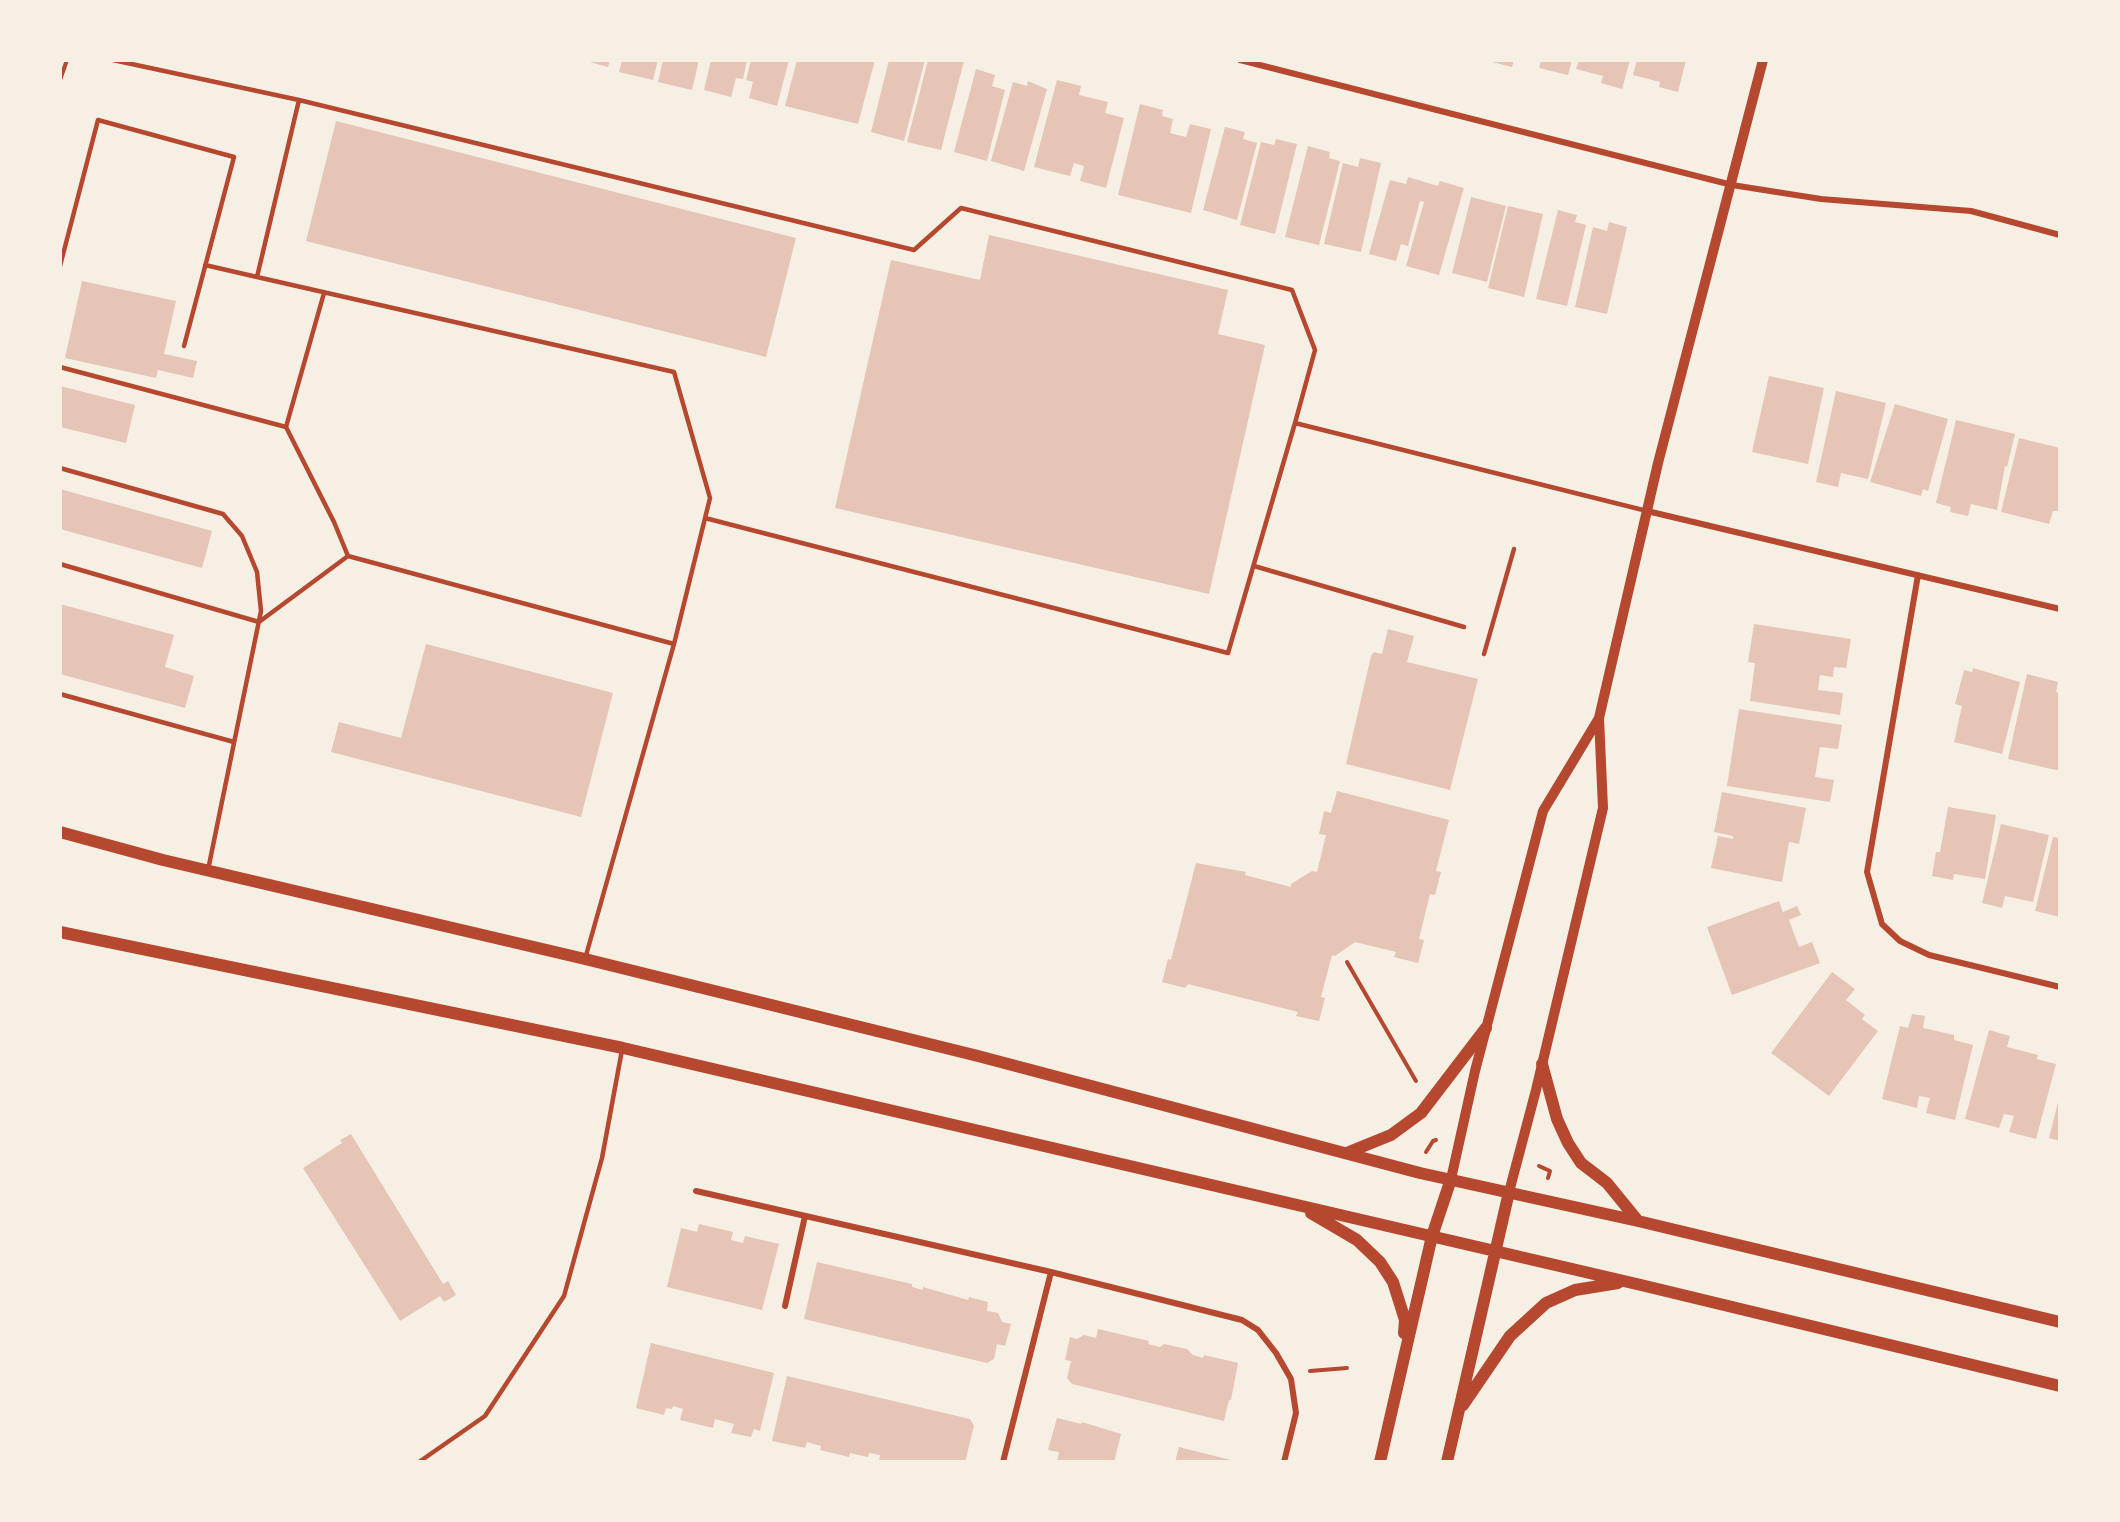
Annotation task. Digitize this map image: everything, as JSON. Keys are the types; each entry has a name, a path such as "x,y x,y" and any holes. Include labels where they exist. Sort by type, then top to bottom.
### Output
{"main road":[{"path":"60,832 208,870 585,959 966,1053 1451,1179 1638,1221 2060,1322"},
{"path":"60,932 623,1048 1641,1285 2060,1386"},
{"path":"1349,1152 1391,1135 1420,1113 1486,1028"},
{"path":"1542,1064 1557,1119 1568,1143 1581,1163 1607,1183 1638,1221"},
{"path":"1380,1462 1432,1236 1451,1179"},
{"path":"1447,1462 1509,1192"},
{"path":"1279,1201 1319,1217 1357,1240 1383,1267 1393,1282 1405,1320 1401,1374"},
{"path":"1459,1411 1510,1336 1546,1303 1575,1290 1620,1282 1641,1285"}],"street":[{"path":"1240,60 1732,184 1821,199 1971,211 2060,236"},
{"path":"1509,1192 1603,808 1599,718 1647,511 1763,60"},
{"path":"1647,511 2060,609"},
{"path":"1918,575 1867,872 1882,924 1900,941 1929,955 2060,987"},
{"path":"1451,1179 1486,1028 1543,811 1599,718"},
{"path":"696,1191 1051,1272 1242,1320 1258,1330 1276,1353 1291,1379 1296,1413 1284,1462"},
{"path":"785,1306 806,1216"},
{"path":"1003,1462 1051,1272"}],"lane":[{"path":"113,60 299,100 914,250 961,208 1292,290 1315,350 1228,653 705,518"},
{"path":"257,277 299,100"},
{"path":"60,266 98,120 234,157 184,346"},
{"path":"205,266 674,372 710,498 674,644 585,959"},
{"path":"324,293 286,427 334,522 348,556"},
{"path":"60,367 286,427"},
{"path":"1295,423 1647,511"},
{"path":"60,468 223,514 242,536 257,572 261,611 208,870"},
{"path":"1484,654 1514,549"},
{"path":"259,622 348,556"},
{"path":"348,556 674,644"},
{"path":"60,564 259,622"},
{"path":"1254,566 1464,627"},
{"path":"60,694 234,742"},
{"path":"419,1462 486,1416 564,1296 602,1158 623,1048"}],"path":[{"path":"60,80 67,60"},
{"path":"1347,962 1421,1090"},
{"path":"1426,1153 1433,1140 1440,1139"},
{"path":"1539,1166 1552,1169 1548,1181"},
{"path":"1310,1371 1347,1368"}],"building":[{"path":"582,60 610,60 608,67"},
{"path":"622,60 658,60 653,80 619,72"},
{"path":"663,60 699,60 692,90 658,82"},
{"path":"711,60 747,60 743,79 736,78 731,97 704,90"},
{"path":"751,60 789,60 777,106 749,98 753,82 746,80"},
{"path":"797,60 875,60 858,124 785,106"},
{"path":"889,60 925,60 904,141 871,132"},
{"path":"928,60 964,61 941,150 907,142"},
{"path":"1492,60 1514,60 1512,67 1492,62"},
{"path":"1541,60 1572,60 1568,75 1539,68"},
{"path":"1579,60 1630,60 1622,89 1601,83 1603,76 1576,69"},
{"path":"1637,60 1686,60 1678,92 1659,87 1660,82 1633,75"},
{"path":"976,69 995,75 992,86 1005,90 987,161 954,152"},
{"path":"1057,80 1081,86 1079,95 1108,102 1105,113 1124,118 1106,188 1080,181 1084,166 1074,163 1070,176 1034,167"},
{"path":"1028,81 1047,89 1024,171 991,161 1013,82 1027,86"},
{"path":"1140,104 1163,110 1162,116 1173,119 1170,133 1186,137 1190,124 1211,129 1191,213 1118,195"},
{"path":"336,121 796,238 766,357 306,241"},
{"path":"1225,127 1245,132 1243,139 1257,143 1237,220 1203,210"},
{"path":"1276,139 1297,144 1275,234 1240,225 1261,142 1274,145"},
{"path":"1308,146 1330,152 1329,158 1340,161 1319,245 1285,237"},
{"path":"1360,158 1381,163 1361,252 1324,244 1343,163 1358,167"},
{"path":"1408,177 1438,186 1440,181 1464,188 1439,275 1406,266 1424,202 1420,201 1408,246 1401,244 1396,261 1369,254 1390,180 1406,184"},
{"path":"1471,197 1506,206 1487,282 1452,273"},
{"path":"1508,206 1543,214 1524,297 1488,288"},
{"path":"1558,210 1577,215 1575,222 1586,225 1567,306 1536,299"},
{"path":"1609,222 1627,227 1607,314 1575,307 1593,227 1607,231"},
{"path":"989,235 1228,290 1218,334 1265,345 1209,594 835,508 891,260 980,280"},
{"path":"82,281 176,301 164,354 197,361 193,378 158,370 156,378 65,358"},
{"path":"1769,376 1824,388 1808,464 1752,452"},
{"path":"60,386 135,405 126,443 60,427"},
{"path":"1836,391 1886,403 1868,479 1841,473 1838,487 1816,482"},
{"path":"1895,404 1948,419 1928,491 1923,489 1921,496 1870,482"},
{"path":"1956,420 2015,434 2007,467 2005,466 1997,510 1971,504 1968,516 1950,512 1951,507 1936,503"},
{"path":"2019,438 2060,448 2060,511 2053,511 2049,524 2001,512"},
{"path":"60,489 212,531 202,568 60,529"},
{"path":"60,604 174,635 165,667 194,676 185,708 60,674"},
{"path":"1754,624 1851,639 1846,668 1834,667 1833,677 1820,675 1818,690 1843,693 1840,715 1750,701 1755,663 1748,662"},
{"path":"1388,629 1414,636 1407,662 1478,679 1450,790 1346,764 1371,656 1374,652 1382,654"},
{"path":"426,644 613,693 581,817 331,752 339,722 401,738"},
{"path":"1973,668 2020,682 2002,754 1954,742 1962,706 1955,704 1964,670 1972,672"},
{"path":"2027,674 2058,682 2056,692 2060,693 2060,771 2008,759"},
{"path":"1739,709 1842,725 1838,749 1820,747 1815,777 1834,780 1830,802 1727,786"},
{"path":"1337,791 1449,820 1436,871 1441,872 1435,895 1430,894 1419,939 1424,940 1418,963 1394,957 1396,952 1355,942 1335,956 1332,955 1321,997 1325,998 1319,1021 1296,1016 1298,1012 1188,984 1185,988 1162,982 1168,959 1171,960 1196,863 1246,872 1245,875 1291,887 1291,884 1312,871 1317,872 1326,835 1319,834 1324,811 1331,813"},
{"path":"1722,792 1806,808 1799,844 1789,842 1782,882 1711,868 1718,836 1733,839 1733,836 1714,832"},
{"path":"1948,807 1996,815 1985,879 1954,874 1953,880 1932,876 1936,852 1940,852"},
{"path":"2001,824 2049,835 2033,902 2005,896 2002,908 1982,903"},
{"path":"2053,837 2060,838 2060,917 2035,911"},
{"path":"1779,901 1783,912 1797,906 1801,915 1789,920 1799,947 1812,942 1820,963 1732,995 1707,927"},
{"path":"1832,972 1855,989 1846,1000 1865,1015 1862,1019 1878,1031 1829,1096 1771,1053"},
{"path":"1912,1014 1925,1016 1923,1028 1954,1035 1954,1040 1973,1045 1955,1120 1926,1113 1930,1098 1919,1096 1917,1108 1882,1099 1900,1026 1908,1028"},
{"path":"1989,1030 2010,1036 2007,1047 2038,1055 2037,1059 2056,1064 2036,1139 2009,1132 2014,1116 2004,1114 1999,1128 1965,1119"},
{"path":"2060,1098 2060,1141 2049,1138"},
{"path":"351,1134 443,1284 448,1281 456,1295 444,1302 440,1296 400,1321 303,1168 342,1143 340,1140"},
{"path":"699,1224 733,1232 731,1240 743,1243 745,1236 779,1244 762,1310 667,1287 681,1228 697,1232"},
{"path":"817,1262 912,1284 912,1287 923,1290 923,1287 968,1300 969,1297 988,1302 987,1311 998,1313 1002,1322 1011,1324 1005,1346 997,1344 994,1359 987,1363 804,1319"},
{"path":"1098,1329 1149,1341 1148,1344 1160,1347 1164,1344 1187,1349 1193,1355 1203,1358 1204,1355 1238,1363 1231,1400 1229,1400 1224,1421 1072,1384 1067,1378 1071,1361 1065,1360 1070,1337 1077,1339 1084,1335 1096,1338"},
{"path":"651,1343 774,1373 760,1431 754,1429 751,1437 731,1433 734,1424 715,1419 713,1428 680,1420 683,1409 673,1406 672,1409 666,1408 664,1415 636,1408"},
{"path":"787,1376 970,1419 974,1426 965,1462 879,1462 880,1455 869,1453 868,1457 850,1453 849,1457 820,1450 821,1446 807,1442 805,1448 772,1441"},
{"path":"1057,1418 1081,1424 1082,1422 1121,1434 1114,1462 1057,1462 1059,1452 1048,1450"},
{"path":"1179,1447 1235,1461 1235,1462 1175,1462"}]}
